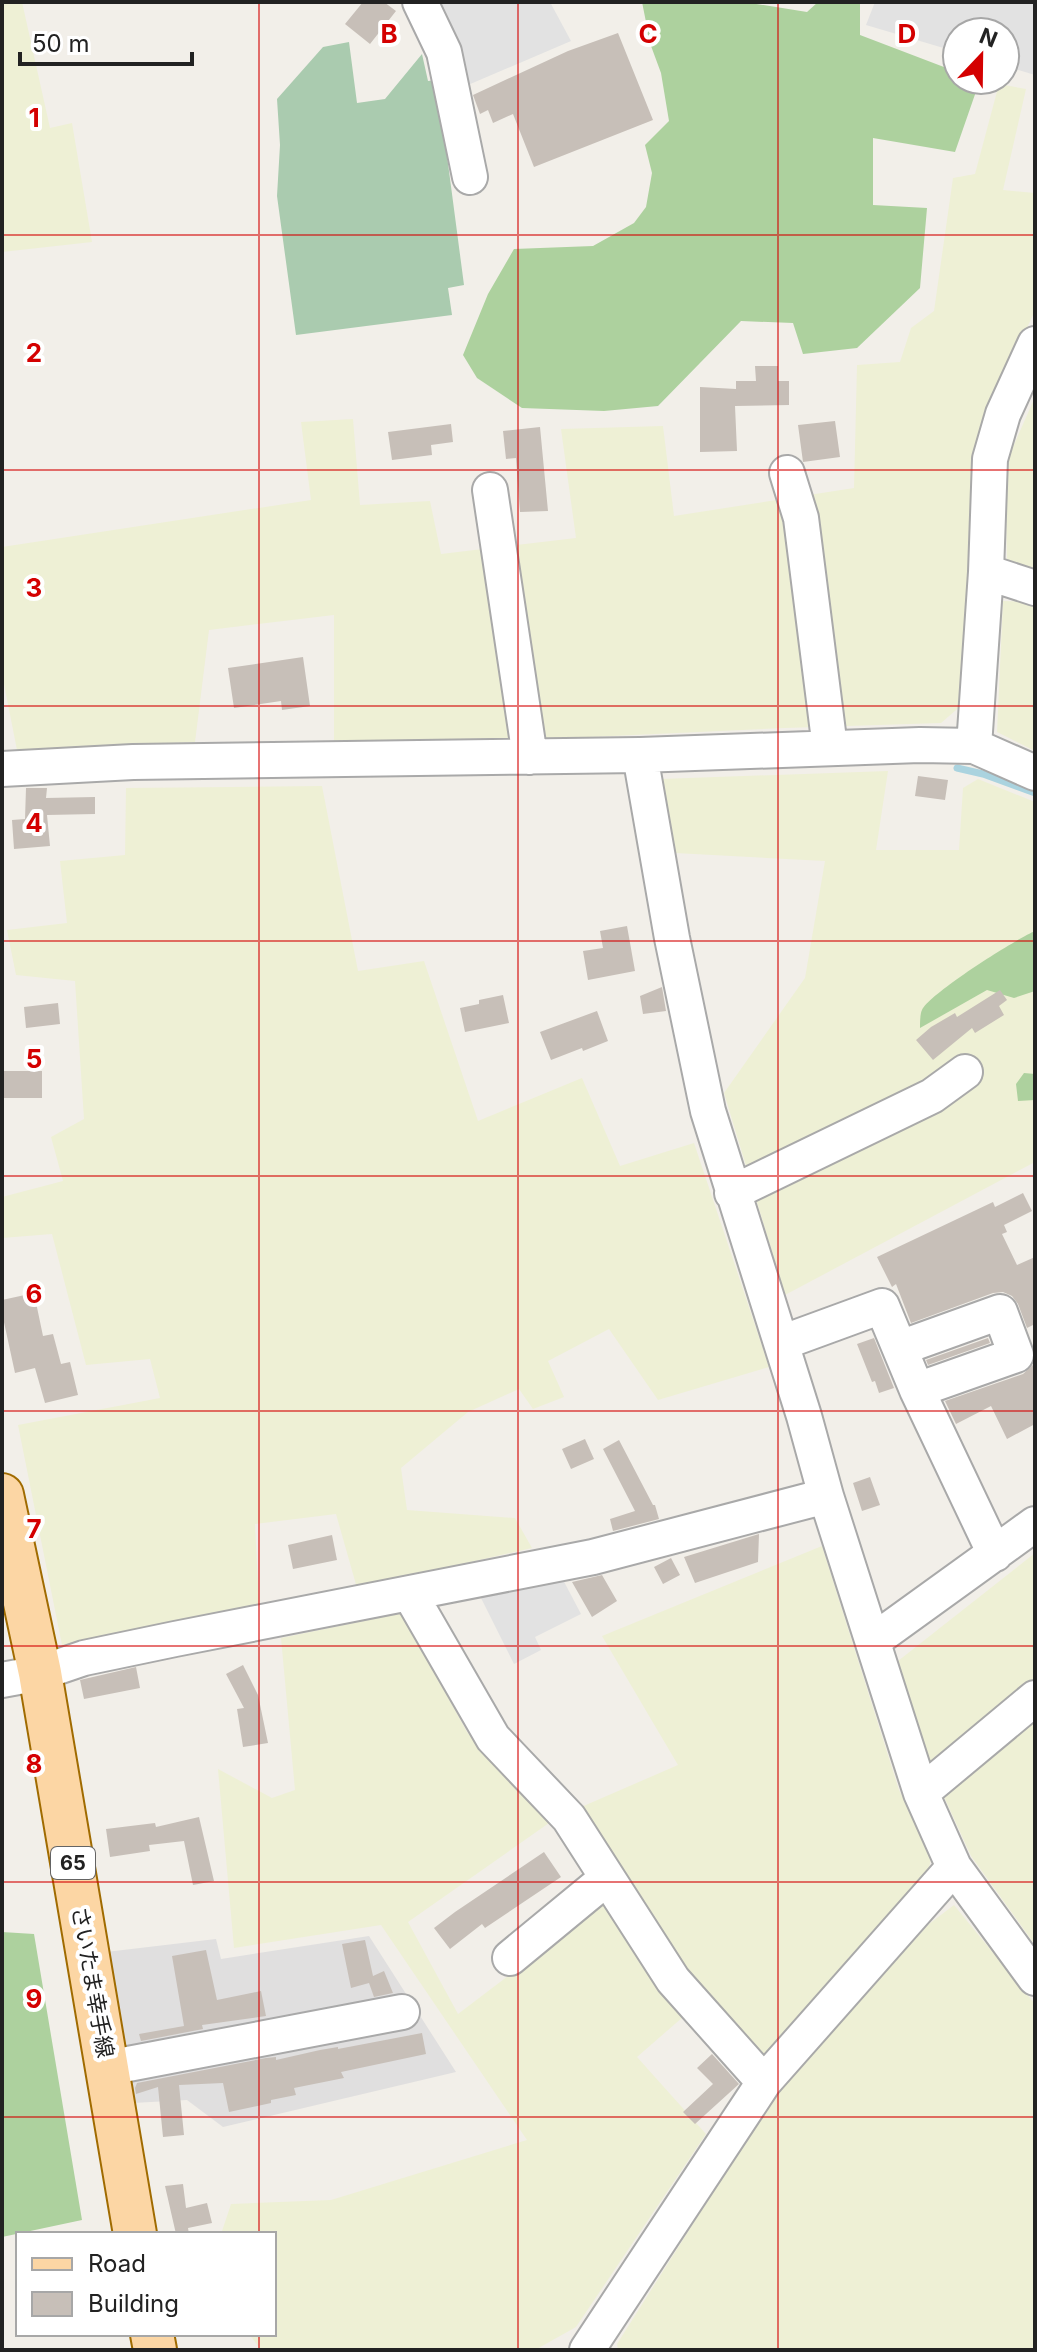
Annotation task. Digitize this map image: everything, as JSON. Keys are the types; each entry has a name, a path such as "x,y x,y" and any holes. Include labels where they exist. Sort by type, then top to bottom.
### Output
{"main road":[{"name":"さいたま幸手線","path":"3,1502 21,1676 107,2068 135,2232"}],"street":[{"path":"420,2 444,52 470,177"},
{"path":"974,746 990,459 1003,414 1035,344"},
{"path":"787,473 801,518 830,748"},
{"path":"490,490 530,757"},
{"path":"986,572 1035,588"},
{"path":"2,769 133,762 640,755 920,745 974,746 1035,773"},
{"path":"640,755 672,938 708,1111 921,1793 954,1867 1035,1978"},
{"path":"732,1193 932,1096 965,1072"},
{"path":"781,1343 882,1306 917,1390 995,1554"},
{"path":"900,1348 1000,1312 1016,1355 917,1390"},
{"path":"21,1676 84,1658 593,1557 826,1496"},
{"path":"873,1641 1035,1524"},
{"path":"410,1594 493,1738 569,1818 673,1980 764,2082"},
{"path":"921,1793 1035,1698"},
{"path":"588,2350 764,2082 954,1867"},
{"path":"510,1958 607,1878"},
{"path":"107,2068 402,2012"}],"shaded area":[{"path":"427,2 550,2 571,41 461,88"},
{"path":"875,2 1035,2 1035,75 1021,71 1021,16 941,16 941,47 866,25"},
{"path":"560,1574 581,1614 535,1637 541,1650 514,1664 478,1592"},
{"path":"369,1936 456,2072 223,2127 187,2100 133,2103 106,1952 216,1939 221,1959"}],"green space":[{"path":"2,2 22,2 50,128 72,123 92,242 2,252"},
{"path":"642,2 744,2 807,12 818,2 860,2 860,35 941,66 941,96 974,96 955,152 873,138 873,205 927,208 920,288 857,348 803,354 793,323 741,321 658,406 604,411 522,408 477,378 463,355 488,294 514,249 593,246 634,223 646,207 652,173 645,145 669,121 661,73 644,27"},
{"path":"349,42 357,103 385,99 422,54 428,81 437,80 464,285 448,288 452,315 296,335 277,196 280,145 277,99 323,47"},
{"path":"1021,88 1026,89 1003,190 1035,193 1035,311 982,422 974,466 963,704 941,723 505,741 334,743 334,615 209,630 195,742 17,750 2,674 2,547 311,500 301,422 353,419 360,505 430,501 441,554 576,538 561,429 663,426 674,516 854,488 857,365 900,362 911,328 934,311 953,178 975,174 996,96 1021,96"},
{"path":"1035,397 1035,570 1007,560 1005,465"},
{"path":"1003,601 1035,602 1035,751 997,732"},
{"path":"888,771 876,850 959,850 963,788 978,779 1035,802 1035,1162 785,1295 724,1093 805,978 825,861 675,853 661,779"},
{"path":"322,786 358,971 424,961 478,1121 582,1078 620,1166 694,1143 769,1367 658,1400 609,1329 548,1361 564,1397 533,1409 519,1389 468,1412 401,1468 407,1510 515,1518 532,1548 357,1588 336,1514 255,1524 259,1605 62,1645 18,1425 160,1398 150,1359 86,1365 52,1234 2,1238 2,1197 63,1181 51,1137 84,1119 75,981 16,975 7,930 67,923 60,861 125,855 126,788"},
{"path":"1035,931 1035,991 1014,998 987,990 920,1028 920,1016 928,1002 993,955"},
{"path":"1024,1073 1035,1074 1035,1100 1018,1101 1016,1084"},
{"path":"822,1546 899,1790 932,1854 927,1877 772,2052 757,2054 649,1921 629,1880 579,1808 678,1765 602,1636"},
{"path":"1035,1553 1035,1945 971,1856 924,1753 898,1661"},
{"path":"402,1613 467,1732 549,1823 408,1922 458,2014 605,1902 683,2017 637,2057 706,2134 576,2327 535,2350 261,2350 250,2336 276,2336 276,2232 222,2232 231,2204 331,2200 527,2140 381,1925 234,1948 218,1769 272,1798 295,1790 281,1638"},
{"path":"954,1905 1035,2004 1035,2350 618,2350 617,2344 775,2094 929,1924"},
{"path":"2,1932 34,1934 82,2220 2,2237"}],"building":[{"path":"363,2 384,2 396,11 370,44 345,24"},
{"path":"618,33 653,120 534,167 513,114 493,123 488,110 480,114 473,95 568,51"},
{"path":"755,366 778,366 778,381 789,381 789,405 735,406 737,451 700,452 700,387 736,389 736,381 756,381"},
{"path":"835,421 840,457 803,462 798,425"},
{"path":"451,424 453,442 431,445 432,455 392,460 388,432"},
{"path":"540,427 548,511 520,512 516,458 506,459 503,431"},
{"path":"303,657 310,706 282,710 281,701 234,708 228,668"},
{"path":"918,776 948,780 945,800 915,796"},
{"path":"26,788 47,788 46,798 95,797 95,814 47,815 50,846 14,849 12,820 25,819"},
{"path":"627,926 635,971 588,980 583,951 603,948 600,931"},
{"path":"662,987 666,1011 643,1014 640,996"},
{"path":"1000,990 1007,1000 999,1006 1004,1015 975,1033 972,1028 933,1060 916,1040 931,1027 955,1013 957,1017"},
{"path":"503,995 509,1023 465,1032 460,1008"},
{"path":"58,1003 60,1024 26,1028 24,1007"},
{"path":"597,1011 608,1041 551,1060 540,1032"},
{"path":"2,1071 42,1071 42,1098 2,1098"},
{"path":"1023,1193 1032,1211 1004,1225 1007,1232 1002,1234 1017,1265 1035,1257 1035,1324 1027,1328 1018,1304 1012,1296 1003,1292 911,1323 896,1284 892,1287 877,1257 993,1202 995,1207"},
{"path":"34,1293 43,1336 53,1334 61,1364 70,1362 78,1395 45,1403 35,1368 15,1373 2,1300"},
{"path":"874,1338 894,1388 879,1393 857,1344"},
{"path":"988,1338 990,1343 928,1365 926,1360"},
{"path":"1035,1363 1035,1424 1007,1439 991,1406 956,1424 945,1401 1023,1374"},
{"path":"585,1439 594,1459 571,1469 562,1449"},
{"path":"619,1440 655,1505 659,1519 613,1531 610,1519 635,1511 603,1449"},
{"path":"870,1477 880,1505 862,1511 853,1483"},
{"path":"759,1534 758,1562 695,1583 684,1557"},
{"path":"332,1535 337,1560 293,1569 288,1545"},
{"path":"671,1558 680,1575 663,1584 654,1567"},
{"path":"602,1575 617,1601 592,1617 572,1582"},
{"path":"243,1665 258,1695 268,1743 243,1747 237,1709 244,1708 226,1674"},
{"path":"136,1667 140,1688 84,1699 80,1680"},
{"path":"199,1817 214,1881 193,1885 184,1841 149,1845 150,1851 110,1857 106,1829 155,1823 156,1827"},
{"path":"544,1852 561,1877 485,1928 482,1924 450,1949 434,1928"},
{"path":"365,1940 373,1976 384,1971 393,1993 374,1997 369,1983 351,1988 342,1944"},
{"path":"206,1950 217,2000 261,1991 266,2016 202,2025 203,2029 141,2041 139,2034 184,2026 172,1956"},
{"path":"422,2033 426,2054 341,2072 344,2078 294,2088 296,2095 229,2112 223,2083 179,2085 184,2135 163,2137 158,2087 136,2094 137,2083"},
{"path":"712,2054 739,2084 695,2124 683,2112 713,2084 697,2068"},
{"path":"183,2184 186,2208 207,2203 212,2223 188,2228 189,2232 176,2232 165,2186"}],"waterway":[{"path":"957,768 1035,793"}]}
